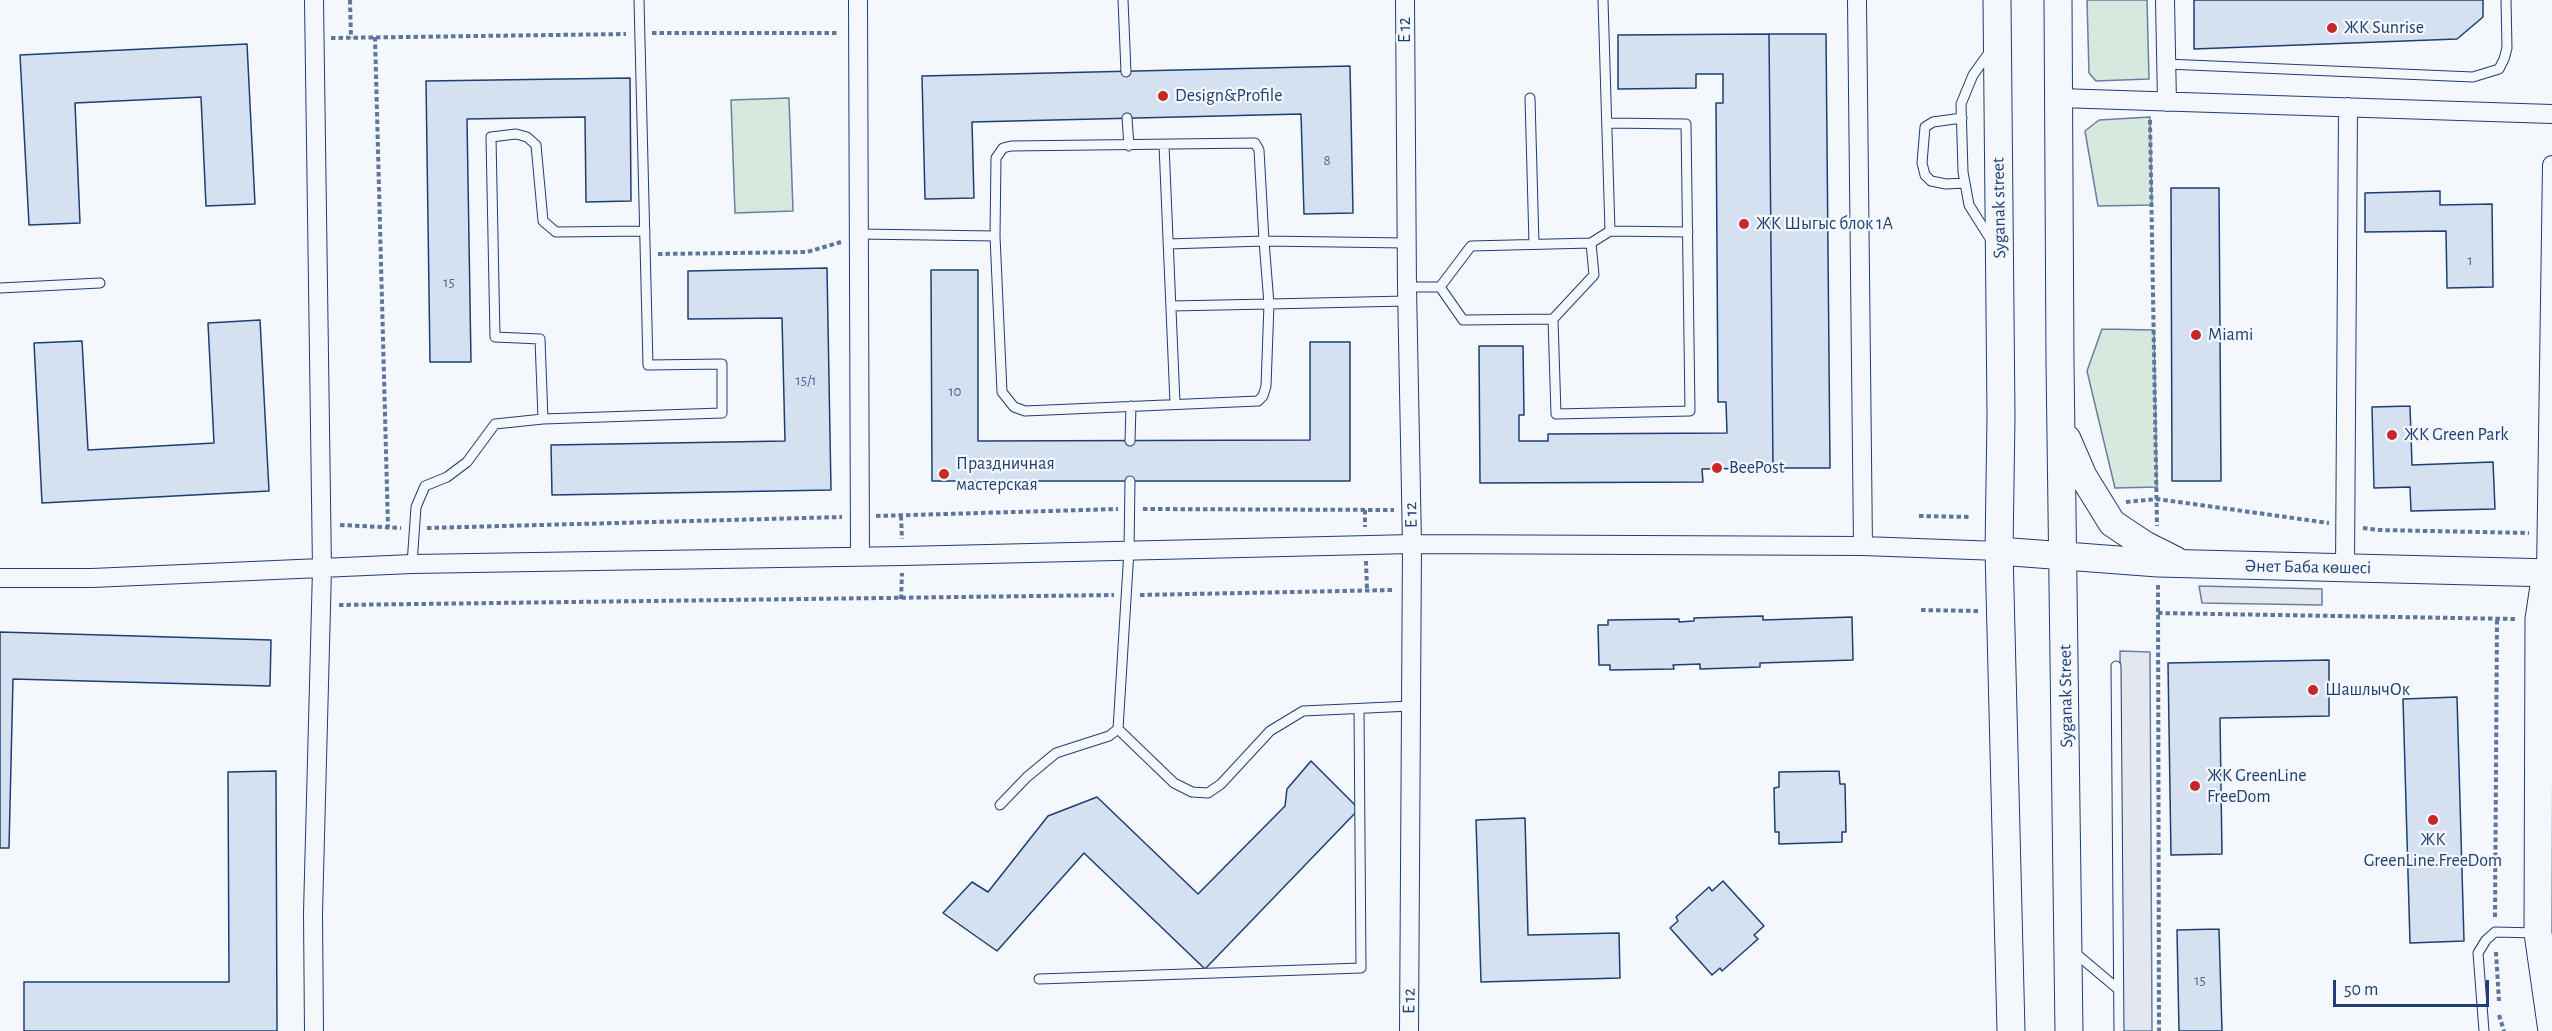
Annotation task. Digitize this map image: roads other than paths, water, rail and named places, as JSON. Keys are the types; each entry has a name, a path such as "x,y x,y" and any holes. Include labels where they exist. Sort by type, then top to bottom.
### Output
{"main road":[{"name":"Syganak street","path":"1997,0 2000,253"},
{"path":"2058,0 2060,98"},
{"name":"Syganak Street","path":"2060,98 2061,422 2069,1031"},
{"name":"Syganak Street","path":"2000,253 1999,551 2011,1031"},
{"path":"2061,422 2083,476 2112,523 2165,559"},
{"name":"Әнет Баба көшесі","path":"1999,551 2064,556 2345,568 2549,573"},
{"path":"2549,573 2539,619 2538,933 2552,1031"}],"street":[{"path":"314,0 322,569 313,913 314,1031"},
{"path":"858,0 860,555"},
{"name":"E 12","path":"1405,0 1406,243 1412,544 1408,1031"},
{"path":"1857,0 1863,546"},
{"path":"2159,101 2166,64 2165,0"},
{"path":"2060,98 2552,114"},
{"path":"2345,568 2348,107"},
{"path":"2549,573 2552,165"},
{"path":"0,578 92,578 412,564 1412,544 1863,546 1999,551"}],"lane":[{"path":"412,564 416,507 425,486 447,477 466,462 495,424 543,419 722,413 722,364 648,365 639,0"},
{"path":"1123,0 1126,72"},
{"path":"1603,0 1610,231"},
{"path":"2166,64 2473,77 2499,69 2505,59 2507,48 2505,0"},
{"path":"1998,41 1973,75 1962,104 1962,118 1965,183 1969,205 2000,253"},
{"path":"1530,98 1534,244"},
{"path":"1127,118 1129,146"},
{"path":"1962,118 1933,122 1925,127 1922,163 1925,175 1931,180 1946,184 1965,183"},
{"path":"1591,243 1594,275 1553,319 1556,414 1689,411 1686,124 1608,123"},
{"path":"543,419 540,339 495,337 491,138 516,134 527,137 536,145 543,221 556,232 645,231"},
{"path":"1255,143 1259,150 1269,304 1263,396 1258,401 1025,411 1014,407 1002,392 995,237 996,158 1004,148 1129,146 1255,143"},
{"path":"1164,145 1175,403"},
{"path":"1171,306 1269,304 1407,294 1440,287 1471,246 1591,243 1610,231 1688,232"},
{"path":"859,234 995,237"},
{"path":"1168,244 1264,241 1406,243"},
{"path":"0,288 100,282"},
{"path":"1440,287 1463,320 1553,319"},
{"path":"1130,441 1131,406"},
{"path":"1000,805 1027,777 1056,753 1109,736 1118,729 1129,550 1130,481"},
{"path":"2116,666 2119,1031"},
{"path":"1118,729 1174,783 1192,792 1208,793 1221,784 1270,731 1303,711 1411,706"},
{"path":"1039,979 1361,968 1359,710"},
{"path":"2484,1031 2478,953 2486,940 2495,932 2538,933"},
{"path":"2068,948 2118,989"}],"place":[{"name":"ЖК Sunrise","path":"2332,28"},
{"name":"Design&Profile","path":"1163,96"},
{"name":"ЖК Шыгыс блок 1А","path":"1744,224"},
{"name":"Miami","path":"2196,335"},
{"name":"ЖК Green Park","path":"2392,435"},
{"name":"BeePost","path":"1717,468"},
{"name":"Праздничная мастерская","path":"944,474"},
{"name":"ШашлычОк","path":"2313,690"},
{"name":"ЖК GreenLine FreeDom","path":"2195,786"},
{"name":"ЖК GreenLine.FreeDom","path":"2433,820"}]}
